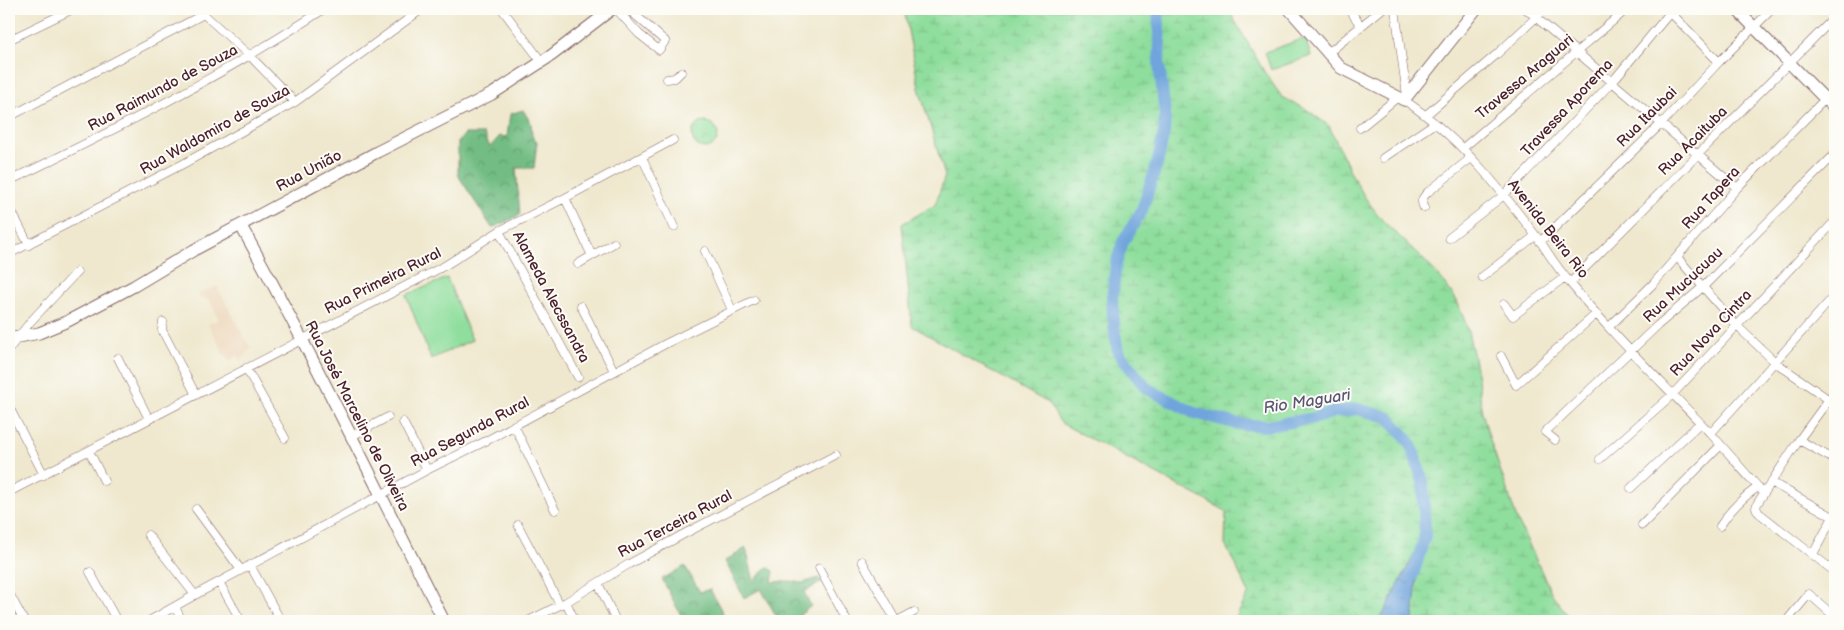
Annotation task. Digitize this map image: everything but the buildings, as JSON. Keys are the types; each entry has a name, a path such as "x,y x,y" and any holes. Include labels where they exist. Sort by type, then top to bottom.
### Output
{"street":[{"path":"9,40 73,9"},
{"name":"Rua Raimundo de Souza","path":"9,181 103,136 250,56 324,9"},
{"name":"Rua Waldomiro de Souza","path":"9,254 183,164 294,102 422,9"},
{"path":"502,9 541,62"},
{"name":"Rua União","path":"14,338 39,333 68,321 134,286 194,250 377,152 492,94 541,62 612,9"},
{"path":"616,9 643,37 659,50 665,41 637,11 625,18"},
{"name":"Avenida Beira Rio","path":"1289,9 1342,68 1403,97 1463,148 1504,195 1567,280 1596,314 1672,395 1711,433 1761,490"},
{"path":"1349,9 1361,26"},
{"path":"1328,54 1382,9"},
{"path":"1395,9 1403,97"},
{"path":"1360,128 1403,97 1476,9"},
{"path":"1526,9 1738,188"},
{"path":"1426,115 1545,9"},
{"name":"Travessa Araguari","path":"1463,148 1627,9"},
{"path":"1736,9 1835,109"},
{"name":"Rua Itaubai","path":"1482,277 1537,239 1662,123 1772,9"},
{"path":"9,117 201,11 250,56 294,102"},
{"path":"1671,11 1719,62"},
{"name":"Travessa Aporema","path":"1450,238 1504,195 1613,81 1671,11"},
{"name":"Rua Acaituba","path":"1504,304 1513,316 1567,280 1699,154 1835,18"},
{"path":"666,79 675,78 681,72"},
{"name":"Rua Tapera","path":"1609,327 1654,283 1738,188 1835,89"},
{"path":"1383,158 1434,123"},
{"name":"Rua Primeira Rural","path":"9,492 446,265 499,231 673,140"},
{"name":"Rua Mucucuau","path":"1555,440 1545,432 1704,286 1835,154"},
{"path":"642,157 674,227"},
{"path":"1424,208 1421,203 1428,192 1471,158"},
{"path":"564,198 592,256"},
{"path":"9,206 29,245"},
{"name":"Rua Nova Cintra","path":"1600,459 1672,395 1835,221"},
{"name":"Rua José Marcelino de Oliveira","path":"241,226 275,287 444,621"},
{"name":"Alameda Alecssandra","path":"499,231 578,377"},
{"path":"578,264 614,243"},
{"path":"705,251 734,311"},
{"path":"1677,257 1737,326 1774,362 1832,402"},
{"path":"9,349 14,338 77,272"},
{"path":"1711,433 1835,295"},
{"name":"Rua Segunda Rural","path":"149,621 195,594 427,470 484,442 546,405 754,300"},
{"path":"581,306 614,371"},
{"path":"1501,356 1516,385 1596,314"},
{"path":"163,322 162,330 196,394"},
{"path":"118,358 149,419"},
{"path":"246,368 285,438"},
{"path":"1720,526 1728,513 1744,497 1761,490 1771,482 1799,440 1832,402 1835,391"},
{"path":"9,407 44,474"},
{"path":"353,440 388,417"},
{"path":"403,422 427,470"},
{"path":"1631,488 1700,423"},
{"path":"514,425 555,510"},
{"path":"1799,440 1835,460"},
{"path":"1642,525 1720,445"},
{"path":"89,451 104,481"},
{"name":"Rua Terceira Rural","path":"528,621 544,618 563,604 670,541 775,483 806,473 836,455"},
{"path":"1771,482 1834,517 1813,554"},
{"path":"1761,490 1757,511 1835,572"},
{"path":"196,509 241,570"},
{"path":"518,525 563,604 575,621"},
{"path":"148,535 195,594"},
{"path":"862,561 896,621 914,612"},
{"path":"250,565 277,614"},
{"path":"819,568 847,621"},
{"path":"90,572 117,621"},
{"path":"219,582 241,621"},
{"path":"598,583 616,621"},
{"path":"1789,618 1809,594 1835,617"},
{"path":"10,595 24,621"},
{"path":"175,606 182,621"}],"shaded area":[{"path":"217,286 251,349 246,352 248,355 239,360 237,356 229,361 225,354 223,355 222,349 208,324 219,319 209,299 205,300 204,297 200,299 198,294"}],"green space":[{"path":"904,9 1228,9 1265,73 1282,97 1306,109 1329,126 1352,175 1366,199 1382,220 1440,277 1457,301 1467,327 1473,353 1482,412 1517,519 1552,594 1567,614 1576,621 1413,621 1419,545 1380,621 1234,621 1249,593 1225,544 1226,511 1061,423 1048,403 912,326 902,224 935,205 945,176 919,88"},
{"path":"1305,38 1311,56 1271,70 1265,52"},
{"path":"523,110 531,123 532,136 537,141 534,168 516,168 520,215 492,228 458,175 458,142 465,134 484,134 490,147 500,136 507,137 510,114"},
{"path":"705,122 714,126 718,135 714,144 705,148 696,144 692,135 696,126"},
{"path":"447,278 472,340 431,359 406,295"},
{"path":"746,548 754,581 767,567 774,571 772,582 791,581 802,583 819,578 822,582 804,592 811,606 796,618 798,621 779,621 761,589 744,598 725,561"},
{"path":"685,566 700,592 710,589 727,621 684,621 662,579"}],"water":[{"path":"1420,543 1413,621 1380,621"}],"waterway":[{"name":"Rio Maguari","path":"1158,9 1159,63 1165,114 1164,132 1158,161 1142,210 1123,242 1116,264 1112,300 1118,352 1146,388 1194,413 1238,424 1267,426 1357,409 1388,417 1410,442 1423,481 1425,536 1413,575"}]}
